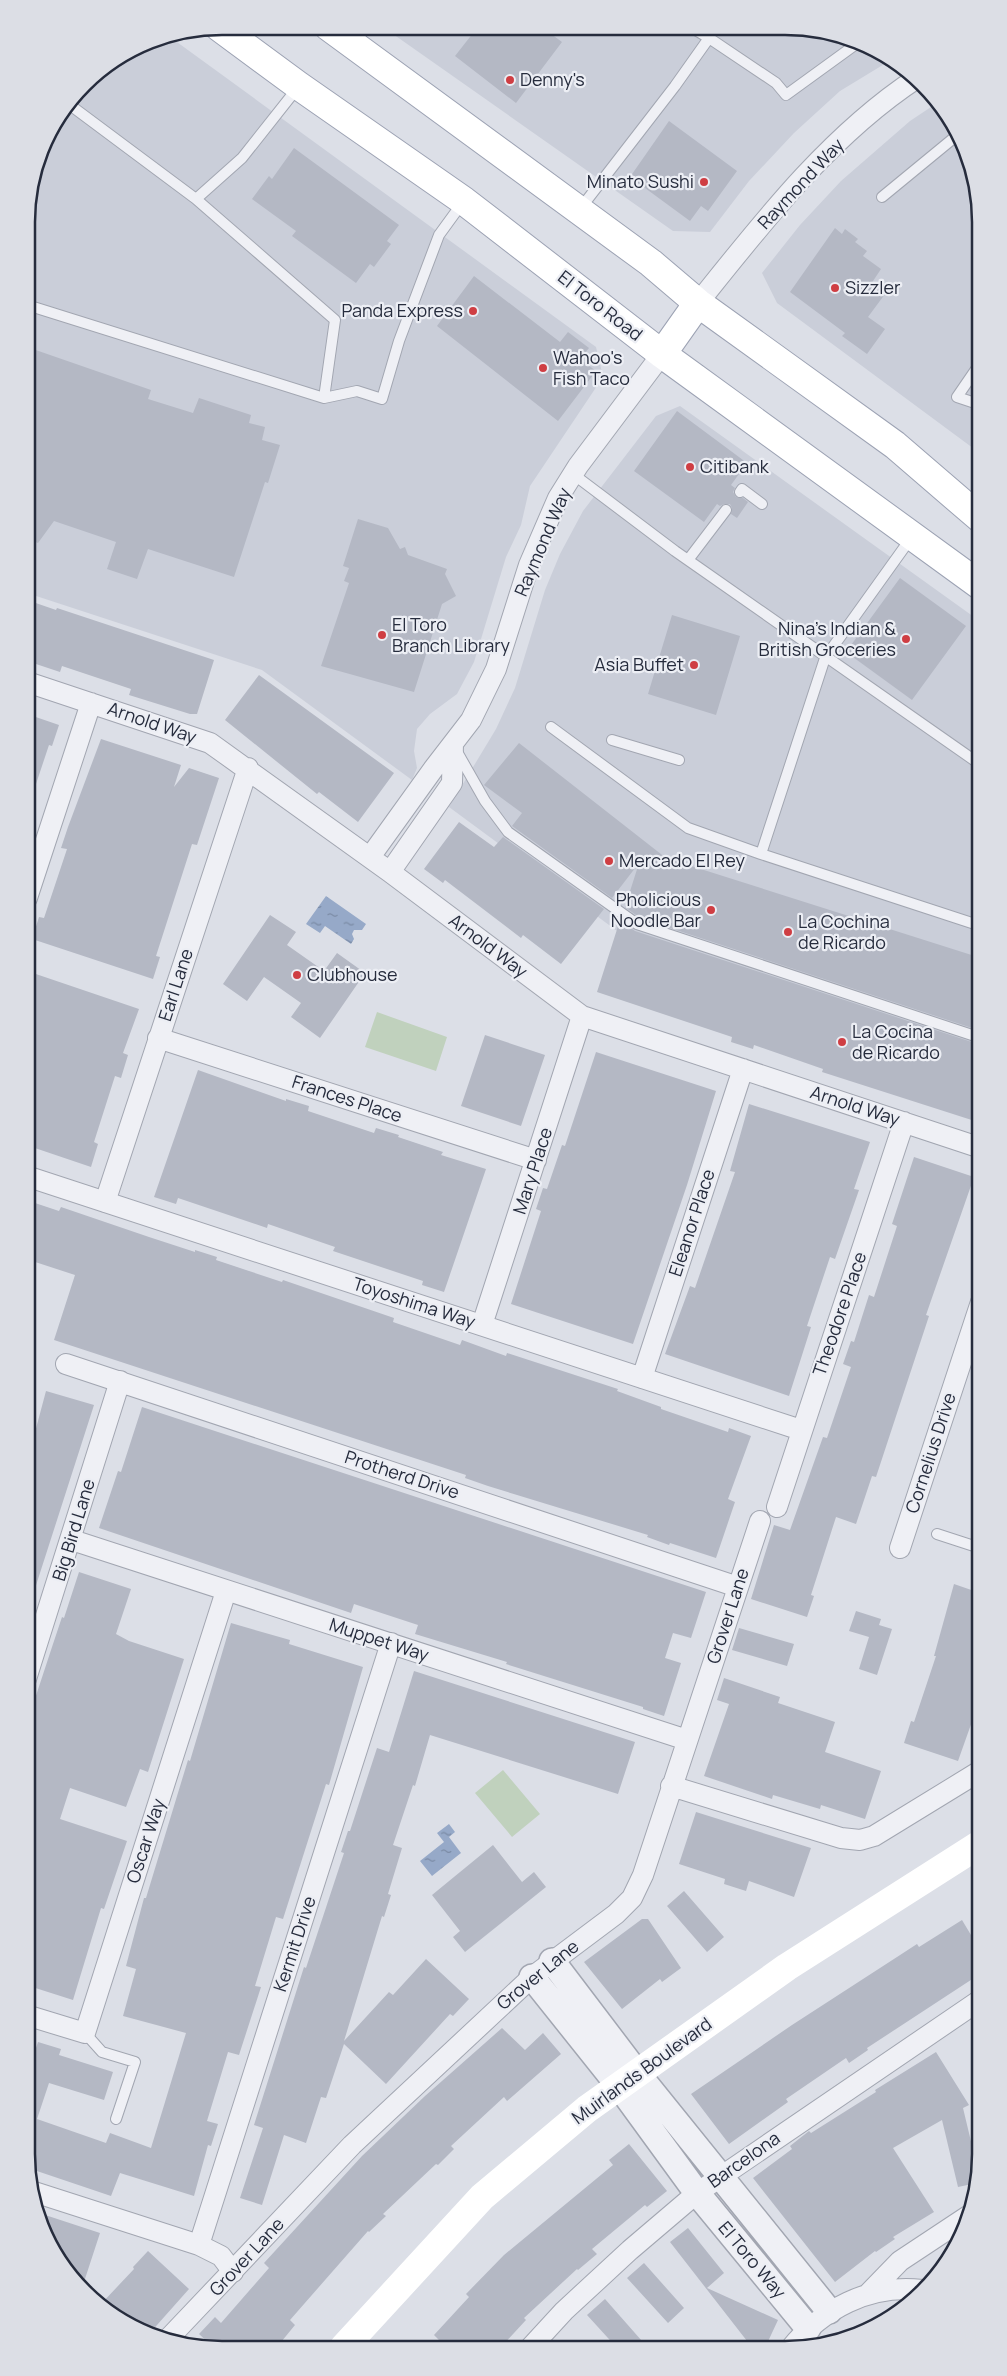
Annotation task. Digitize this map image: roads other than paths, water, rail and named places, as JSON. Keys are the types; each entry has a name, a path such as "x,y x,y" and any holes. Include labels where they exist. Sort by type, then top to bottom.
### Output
{"main road":[{"name":"El Toro Road","path":"229,35 464,201 662,354 911,538 972,580"},
{"path":"360,36 580,209 651,262 698,303 895,445 972,510"},
{"path":"662,354 698,303"},
{"name":"Muirlands Boulevard","path":"350,2341 482,2197 587,2109 787,1967 972,1849"}],"street":[{"name":"Raymond Way","path":"698,303 772,211 847,134 893,94 909,83"},
{"name":"Raymond Way","path":"370,857 471,720 484,695 508,634 529,565 558,498 573,474 662,354"},
{"name":"Arnold Way","path":"35,685 210,743 248,768 370,857 582,1016 972,1145"},
{"path":"35,871 91,703"},
{"path":"390,872 452,783 453,744"},
{"name":"Earl Lane","path":"106,1202 158,1038 248,768"},
{"name":"Mary Place","path":"482,1325 582,1016"},
{"name":"Frances Place","path":"158,1038 536,1160"},
{"name":"Eleanor Place","path":"642,1378 743,1069"},
{"name":"Theodore Place","path":"777,1507 904,1122"},
{"name":"Toyoshima Way","path":"35,1179 801,1430"},
{"name":"Cornelius Drive","path":"900,1548 972,1327"},
{"name":"Protherd Drive","path":"66,1364 738,1587"},
{"name":"Big Bird Lane","path":"35,1652 72,1540 120,1381"},
{"name":"Grover Lane","path":"172,2334 352,2145 532,1978 616,1914 632,1898 643,1875 686,1740 760,1521"},
{"name":"Muppet Way","path":"72,1540 686,1740"},
{"name":"Oscar Way","path":"84,2033 226,1591"},
{"name":"Kermit Drive","path":"200,2244 391,1643"},
{"path":"671,1786 841,1838 860,1840 874,1836 972,1776"},
{"path":"552,1961 628,2080"},
{"path":"532,1978 628,2080"},
{"name":"Barcelona","path":"537,2341 617,2262 697,2193 721,2175 972,2009"},
{"path":"35,2018 84,2033"},
{"name":"El Toro Way","path":"628,2080 721,2175 829,2312"},
{"name":"El Toro Way","path":"628,2080 697,2193 808,2328"},
{"path":"40,2194 200,2244 220,2256 233,2272"},
{"path":"868,2294 900,2261 959,2222"},
{"path":"797,2341 808,2328 829,2312 848,2301 868,2294 891,2290 912,2290"}],"lane":[{"path":"704,35 776,83 786,95 852,47"},
{"path":"580,209 675,86 709,38"},
{"path":"196,200 242,158 299,86"},
{"path":"74,108 196,200 336,320 324,398"},
{"path":"882,197 952,139"},
{"path":"35,308 324,398 357,391 382,399 400,341 439,235 464,201"},
{"path":"972,375 957,397 972,402"},
{"path":"573,474 688,560 825,658 972,759"},
{"path":"740,492 742,489 762,504"},
{"path":"688,560 726,510"},
{"path":"761,854 825,658 911,538"},
{"path":"551,727 688,828 972,923"},
{"path":"612,740 679,760"},
{"path":"453,744 485,801 508,832 637,924 972,1035"},
{"path":"937,1534 972,1545"},
{"path":"84,2033 102,2052 135,2062 116,2119"}],"water":[{"path":"326,896 366,924 362,930 354,930 352,934 354,939 351,944 325,926 320,933 306,924"},
{"path":"449,1824 455,1832 449,1837 461,1853 432,1876 420,1861 444,1842 437,1833"}],"place":[{"name":"Denny's","path":"510,80"},
{"name":"Minato Sushi","path":"704,182"},
{"name":"Sizzler","path":"835,288"},
{"name":"Panda Express","path":"473,311"},
{"name":"Wahoo's Fish Taco","path":"543,368"},
{"name":"Citibank","path":"690,467"},
{"name":"El Toro Branch Library","path":"382,635"},
{"name":"Nina's Indian & British Groceries","path":"906,639"},
{"name":"Asia Buffet","path":"694,665"},
{"name":"Mercado El Rey","path":"609,861"},
{"name":"Pholicious Noodle Bar","path":"711,910"},
{"name":"La Cochina de Ricardo","path":"788,932"},
{"name":"Clubhouse","path":"297,975"},
{"name":"La Cocina de Ricardo","path":"842,1042"}]}
